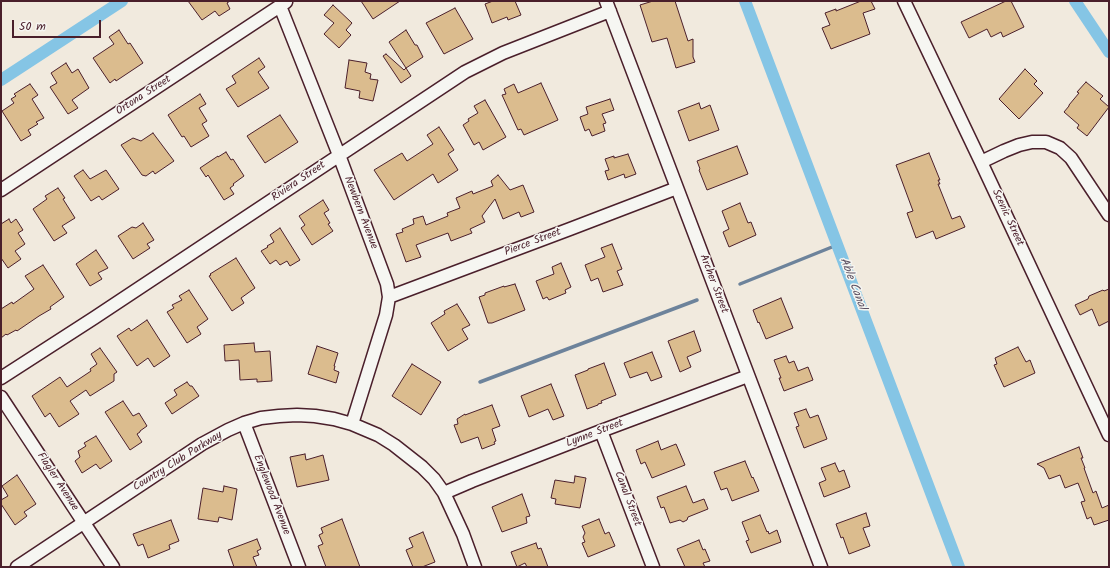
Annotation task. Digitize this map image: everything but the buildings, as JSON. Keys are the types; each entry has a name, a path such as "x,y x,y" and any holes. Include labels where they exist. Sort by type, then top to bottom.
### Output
{"street":[{"name":"Scenic Street","path":"904,1 1109,435"},
{"name":"Newbern Avenue","path":"284,3 387,284 389,296 386,315 352,424"},
{"name":"Ortona Street","path":"1,190 284,3"},
{"name":"Riviera Street","path":"1,378 465,72 503,53 608,6"},
{"name":"Archer Street","path":"608,6 820,567"},
{"path":"981,162 1019,145 1032,142 1046,142 1060,148 1071,158 1109,215"},
{"name":"Pierce Street","path":"389,296 677,188"},
{"name":"Lynne Street","path":"444,493 748,376"},
{"name":"Flagler Avenue","path":"1,397 113,567"},
{"name":"Country Club Parkway","path":"17,567 202,444 244,423 267,417 297,415 334,419 352,424 378,435 394,444 422,466 444,493 476,567"},
{"name":"Englewood Avenue","path":"244,423 298,567"},
{"name":"Canal Street","path":"602,431 653,567"}],"waterway":[{"path":"1,80 122,1"},
{"name":"Able Canal","path":"745,1 959,567"},
{"path":"1075,1 1109,52"},
{"path":"740,284 837,245"},
{"path":"480,382 697,300"}]}
